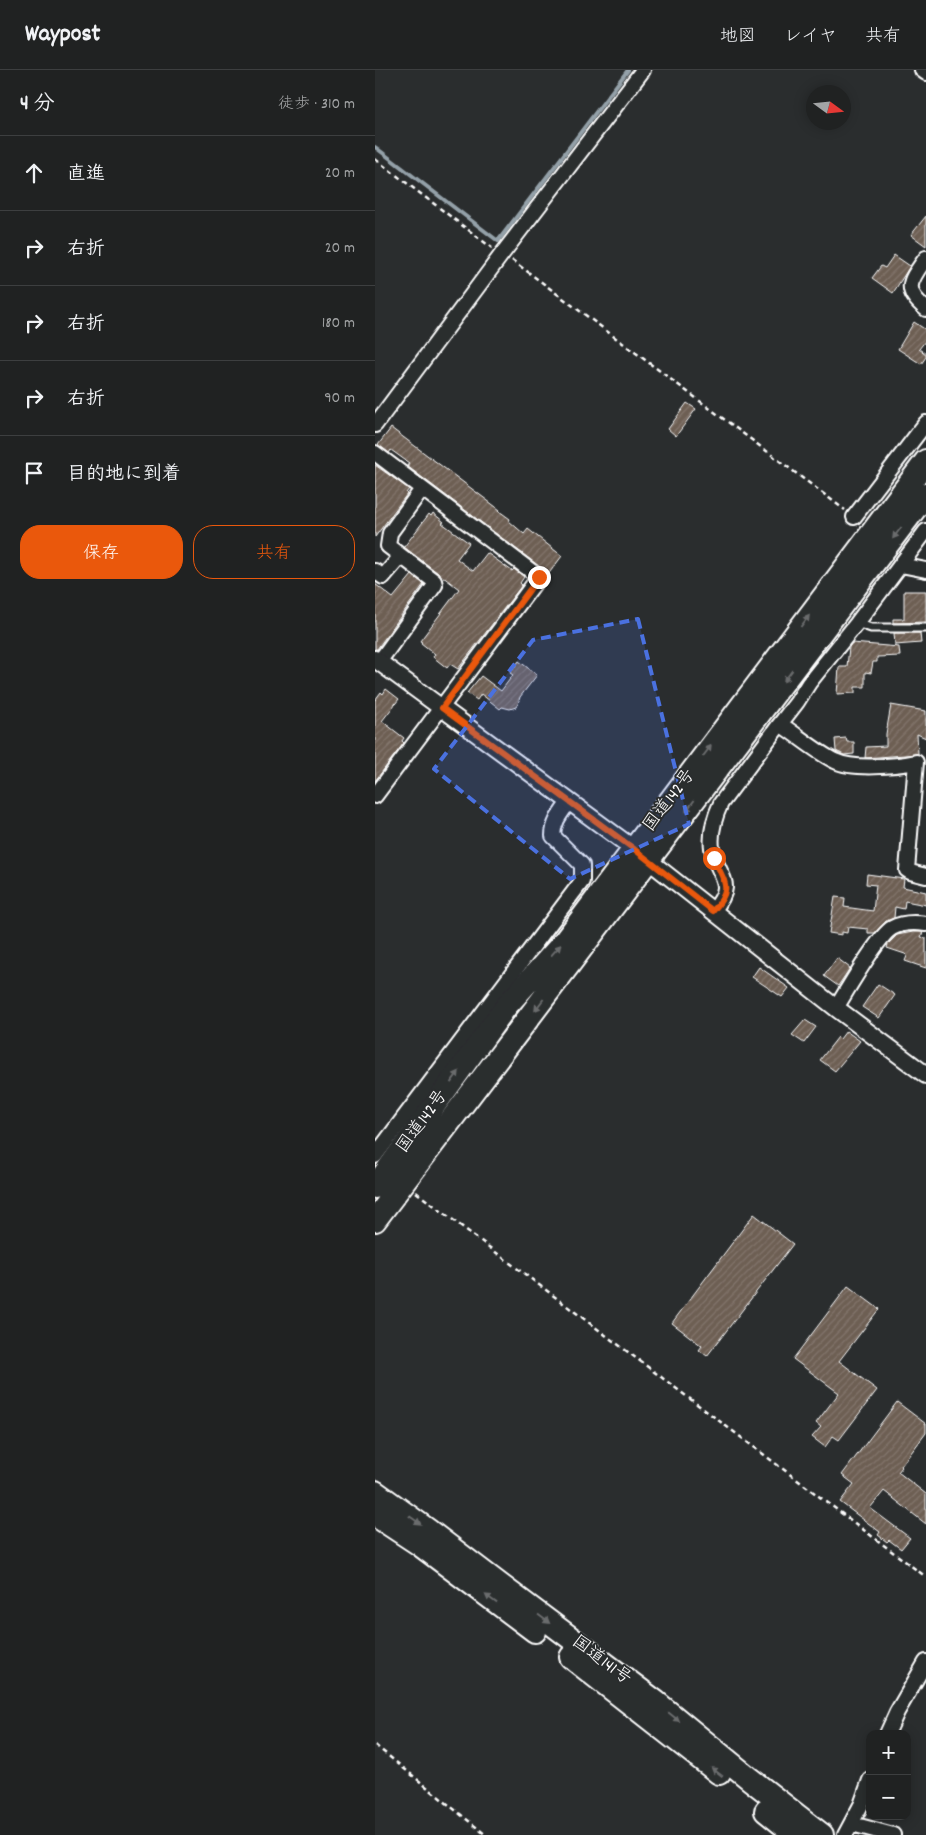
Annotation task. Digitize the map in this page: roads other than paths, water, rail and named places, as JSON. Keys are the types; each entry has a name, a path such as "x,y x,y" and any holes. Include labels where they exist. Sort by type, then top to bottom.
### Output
{"highway":[{"name":"国道142号","path":"641,855 926,461"},
{"name":"国道142号","path":"375,1220 383,1172 507,1005 641,855 926,494"},
{"name":"国道141号","path":"375,1492 429,1530 499,1585 656,1702 822,1835"},
{"name":"国道141号","path":"375,1515 419,1544 569,1656 796,1835"}],"street":[{"path":"375,425 502,254 643,70"},
{"path":"922,70 926,73"},
{"path":"926,258 911,279 909,287 912,296 926,309"},
{"path":"854,517 926,423"},
{"path":"375,453 539,577 375,796"},
{"path":"422,489 389,533 388,546 434,581 435,585 377,661 641,855 836,1008 926,1075"},
{"path":"713,911 724,896 725,887 722,872 714,858 711,836 721,803 797,702 809,683 926,531"},
{"path":"375,571 383,577 401,556"},
{"path":"901,565 926,570"},
{"path":"780,724 835,761 845,765 858,766 919,761 907,870 926,876"},
{"path":"383,1172 582,881 581,865 553,836 553,828 557,819 569,802"},
{"path":"836,1008 872,951 890,929 904,923 926,924"},
{"path":"889,1730 926,1662"},
{"path":"866,1791 848,1830 893,1835"}],"lane":[{"path":"857,623 871,628 926,628"}],"waterway":[{"path":"375,147 498,241 628,70"}]}
